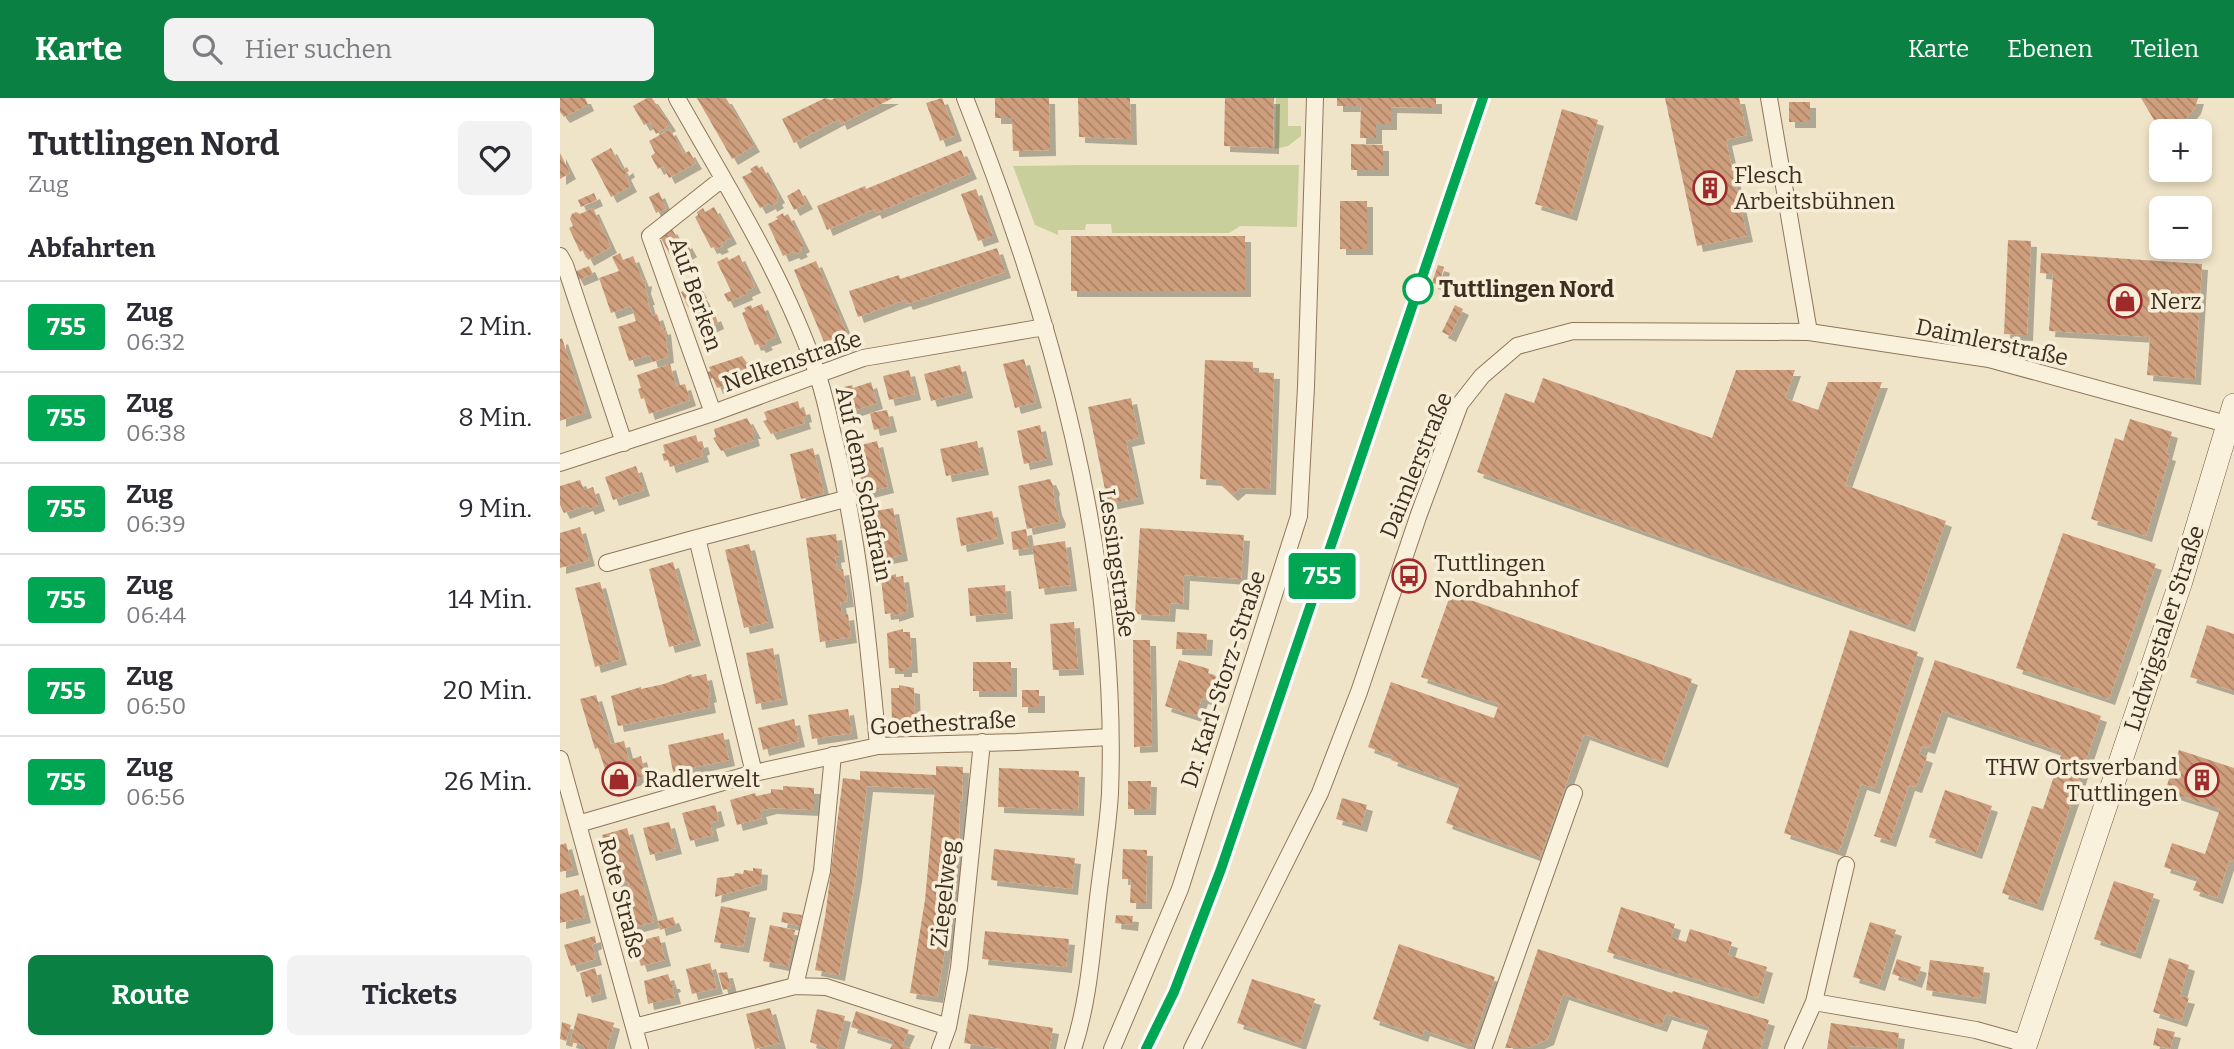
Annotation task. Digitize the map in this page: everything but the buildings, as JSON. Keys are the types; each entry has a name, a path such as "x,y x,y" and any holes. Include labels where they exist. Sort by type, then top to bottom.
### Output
{"main road":[{"name":"Ludwigstaler Straße","path":"2025,1047 2181,581 2232,418"}],"street":[{"name":"Auf dem Schafrain","path":"677,98 768,261 818,374 849,498 864,599 878,746"},
{"name":"Lessingstraße","path":"965,98 997,180 1059,377 1080,466 1101,585 1110,737 1110,794 1087,984 1073,1049"},
{"name":"Dr. Karl-Storz-Straße","path":"1112,1049 1180,889 1299,516 1315,98"},
{"path":"1769,98 1809,332"},
{"name":"Auf Berken","path":"713,413 650,236 722,179"},
{"path":"560,256 624,443"},
{"name":"Nelkenstraße","path":"560,463 713,413 863,358 1045,327"},
{"name":"Daimlerstraße","path":"1192,1049 1320,793 1359,692 1419,514 1460,404 1482,376 1517,346 1573,331 1809,332 1989,359 2232,418"},
{"path":"607,563 849,498"},
{"path":"697,538 754,774"},
{"name":"Goethestraße","path":"578,824 754,774 878,746 1017,743 1110,737"},
{"name":"Ziegelweg","path":"940,1049 959,968 982,742"},
{"path":"795,986 822,871 833,755"},
{"name":"Rote Straße","path":"561,765 640,1049"},
{"path":"1483,1049 1574,793"},
{"path":"1793,1049 1814,1002 1846,865"},
{"path":"634,1027 795,986 826,987 947,1027"},
{"path":"1814,1002 1976,1030 2025,1047"}],"green space":[{"path":"1276,98 1288,98 1288,126 1301,126 1301,136 1288,146 1275,149"},
{"path":"1299,165 1297,227 1240,226 1229,233 1112,233 1111,224 1086,224 1085,230 1058,230 1058,235 1035,225 1013,166"}],"railway":[{"path":"1146,1049 1187,958 1223,864 1483,98"}],"train":[{"name":"755","path":"1146,1049 1174,992 1212,895 1483,98"}],"place":[{"name":"Flesch Arbeitsbühnen","path":"1710,188"},
{"name":"Tuttlingen Nord","path":"1418,289"},
{"name":"Nerz","path":"2125,301"},
{"name":"Tuttlingen Nordbahnhof","path":"1409,576"},
{"name":"Radlerwelt","path":"619,779"},
{"name":"THW Ortsverband Tuttlingen","path":"2202,780"}]}
